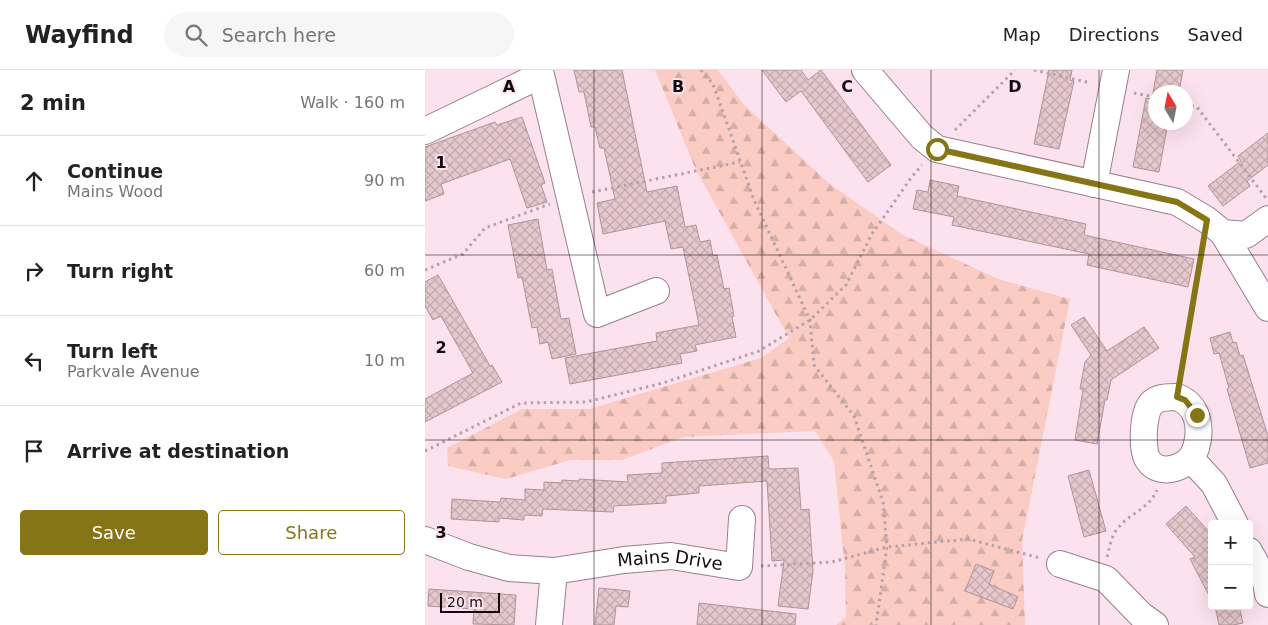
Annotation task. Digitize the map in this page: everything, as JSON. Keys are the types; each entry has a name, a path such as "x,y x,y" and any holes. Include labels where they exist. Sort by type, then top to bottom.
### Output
{"street":[{"path":"865,70 922,137 937,149 1177,202 1215,227 1246,235 1268,219"},
{"path":"1094,184 1115,70"},
{"path":"425,131 540,73 597,314 656,291"},
{"path":"1215,227 1268,308"},
{"path":"1177,397 1185,400 1197,415 1199,425 1196,448 1191,460 1182,467 1169,470 1156,466 1147,459 1143,442 1147,413 1152,403 1161,398 1177,397"},
{"path":"1191,460 1214,484 1233,520"},
{"name":"Mains Drive","path":"425,540 469,557 509,568 554,572 624,560 671,556 739,567 742,520"},
{"path":"1257,557 1266,582 1268,594"},
{"path":"1060,564 1106,579 1141,615 1155,625"},
{"path":"549,625 554,572"}],"path":[{"path":"701,70 713,84 753,200 809,320 814,365 853,416 883,502 887,547 877,625"},
{"path":"425,451 521,403 586,402 663,383 759,351 809,320 846,285 872,234 911,178 1015,70"},
{"path":"1193,105 1197,106 1268,200"},
{"path":"1177,397 1215,227"},
{"path":"1101,577 1112,538 1119,527 1149,503"},
{"path":"739,567 833,562 887,547 967,539 1060,564"}],"green space":[{"path":"655,70 718,70 744,105 830,184 903,235 998,279 1070,299 1022,541 1025,625 836,625 846,617 845,568 834,461 815,431 683,437 622,460 570,460 506,479 448,466 447,448 522,409 589,409 761,358 789,338 695,168"}],"building":[{"path":"574,70 622,70 647,192 677,186 685,227 696,225 700,242 710,240 713,256 717,255 724,289 729,288 736,337 695,345 697,351 680,354 682,363 570,384 565,358 657,341 656,333 699,325 683,247 671,249 665,221 603,234 597,203 615,199 604,148 600,148 595,127 591,127 584,92 579,92"},
{"path":"762,70 801,70 808,80 821,70 891,165 868,182 801,91 786,102"},
{"path":"1049,70 1072,70 1070,80 1074,81 1059,149 1034,144"},
{"path":"1157,70 1183,70 1180,85 1154,85"},
{"path":"1146,98 1148,98 1148,130 1167,130 1159,172 1133,167"},
{"path":"522,117 545,183 541,185 547,202 527,208 510,159 441,184 444,194 425,201 425,147 495,122 497,125"},
{"path":"1268,133 1268,165 1247,181 1250,186 1223,206 1208,186 1241,161 1238,156"},
{"path":"930,180 959,186 957,196 1086,224 1084,235 1194,259 1188,287 1087,265 1089,254 952,225 954,217 913,209 917,190 928,192"},
{"path":"538,219 547,270 552,269 561,319 569,318 576,354 552,359 548,342 540,344 537,327 532,328 522,277 518,278 508,225"},
{"path":"438,275 490,366 492,365 502,382 425,422 425,399 473,373 441,316 433,320 425,306 425,282"},
{"path":"1084,317 1107,351 1144,327 1159,348 1111,380 1107,400 1105,400 1097,444 1075,440 1083,389 1080,389 1085,362 1091,355 1071,325"},
{"path":"1230,332 1233,343 1236,342 1240,356 1243,355 1268,436 1268,463 1250,468 1227,389 1229,388 1219,353 1214,354 1210,338"},
{"path":"768,456 769,469 798,468 801,510 809,509 813,571 808,609 778,606 784,560 772,561 767,481 699,486 699,493 666,496 666,503 614,506 613,512 543,509 542,516 524,515 524,520 499,518 499,522 451,519 452,499 500,502 501,498 525,500 525,489 544,490 544,482 562,483 562,480 579,481 579,479 628,482 627,475 662,473 662,463"},
{"path":"1089,470 1106,531 1084,537 1068,476"},
{"path":"1186,506 1208,531 1208,593 1190,559 1195,557 1166,524"},
{"path":"976,564 994,571 989,584 1018,597 1013,609 965,591"},
{"path":"599,588 630,591 628,607 616,606 614,625 595,625"},
{"path":"429,589 516,595 514,625 473,624 474,609 428,606"},
{"path":"699,603 796,614 795,625 697,625"},
{"path":"1216,610 1240,610 1243,623 1219,625"}],"route":[{"path":"937,149 1177,202 1207,220 1177,397 1185,400 1197,415"}]}
